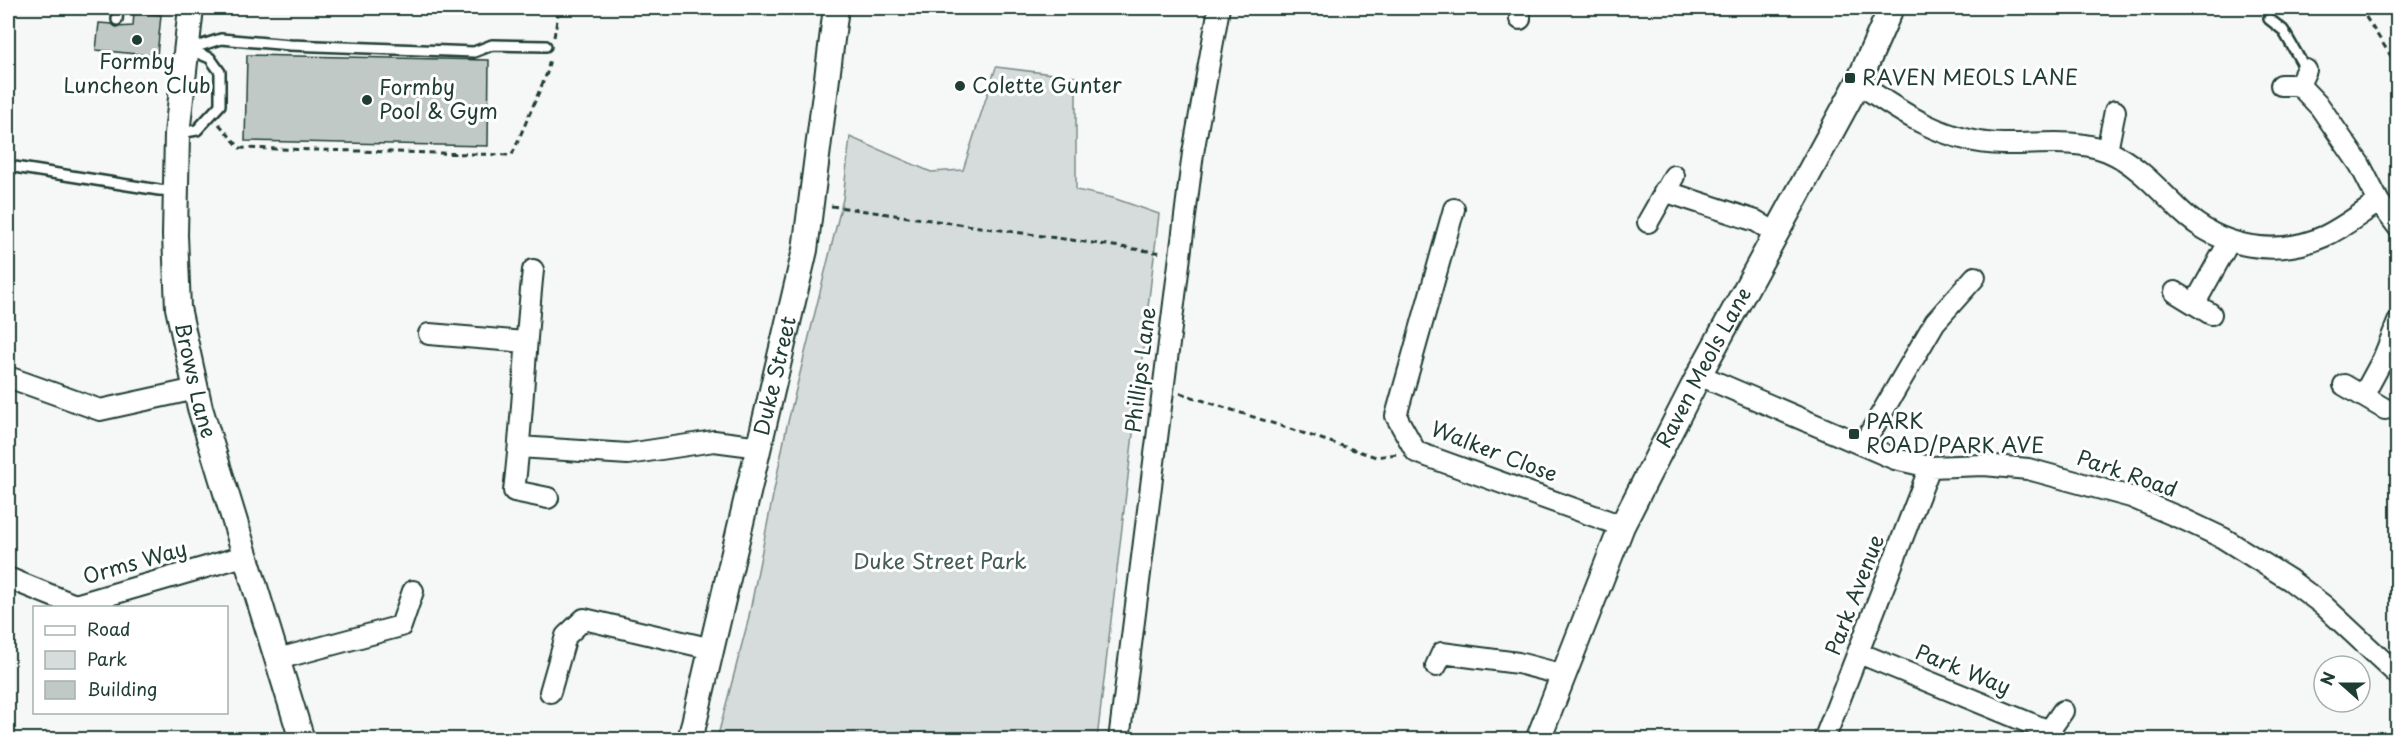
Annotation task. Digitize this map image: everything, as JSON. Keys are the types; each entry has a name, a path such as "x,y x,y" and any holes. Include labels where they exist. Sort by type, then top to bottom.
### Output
{"street":[{"name":"Brows Lane","path":"191,8 177,134 175,235 178,308 196,389 244,556 302,740"},
{"name":"Duke Street","path":"690,740 805,250 836,8"},
{"name":"Phillips Lane","path":"1119,740 1193,153 1219,8"},
{"name":"Raven Meols Lane","path":"1538,740 1622,526 1699,375 1858,83 1891,8"},
{"path":"2295,80 2320,107 2360,165 2379,202 2397,227"},
{"path":"1858,83 1914,120 1946,135 1973,142 2066,143 2107,151 2139,172 2196,224 2229,242 2265,248 2304,243 2326,236 2379,202"},
{"path":"2107,151 2115,111"},
{"path":"1648,222 1669,184 1756,221 1777,234"},
{"name":"Walker Close","path":"1454,209 1396,417 1416,452 1622,526"},
{"path":"2175,292 2203,308 2229,242"},
{"path":"533,270 525,342 514,491 548,498"},
{"path":"1863,446 1935,322 1975,277"},
{"path":"2363,396 2383,359 2397,322"},
{"path":"429,334 525,342"},
{"name":"Park Road","path":"1699,375 1895,459 1930,467 1984,465 2028,469 2131,497 2185,520 2223,538 2290,580 2331,612 2397,675"},
{"path":"8,377 100,410 196,389"},
{"path":"2344,385 2385,409"},
{"path":"519,447 628,454 714,441 760,447"},
{"name":"Park Avenue","path":"1824,740 1930,467"},
{"name":"Orms Way","path":"8,579 75,605 244,556"},
{"path":"278,659 401,626 413,591"},
{"path":"550,692 566,636 584,619 712,649"},
{"path":"1436,666 1442,653 1518,663 1564,675"},
{"name":"Park Way","path":"1859,653 2048,735 2063,711"}],"lane":[{"path":"117,20 118,8"},
{"path":"2270,19 2283,30 2295,80"},
{"path":"188,50 221,39 290,45 474,52 492,45 549,48"},
{"path":"177,134 197,130 220,105 220,72 210,58 188,50"},
{"path":"8,166 176,191"}],"path":[{"path":"2360,8 2397,67"},
{"path":"554,38 558,15"},
{"path":"212,116 240,148 512,155 547,73 549,48"},
{"path":"812,203 1180,256"},
{"path":"1164,388 1376,457 1416,452"}],"green space":[{"name":"Duke Street Park","path":"996,67 1076,77 1076,190 1113,198 1159,214 1097,739 717,739 748,621 786,430 843,199 850,137 931,172 963,170"}],"building":[{"path":"134,12 161,15 157,56 96,50 99,23 112,24 116,27 133,26"},
{"name":"Formby Pool & Gym","path":"247,55 489,60 488,146 245,141"}],"place":[{"name":"Formby Luncheon Club","path":"137,40"},
{"name":"RAVEN MEOLS LANE","path":"1850,78"},
{"name":"Colette Gunter","path":"960,86"},
{"name":"Formby Pool & Gym","path":"367,100"},
{"name":"PARK ROAD/PARK AVE","path":"1854,434"}]}
